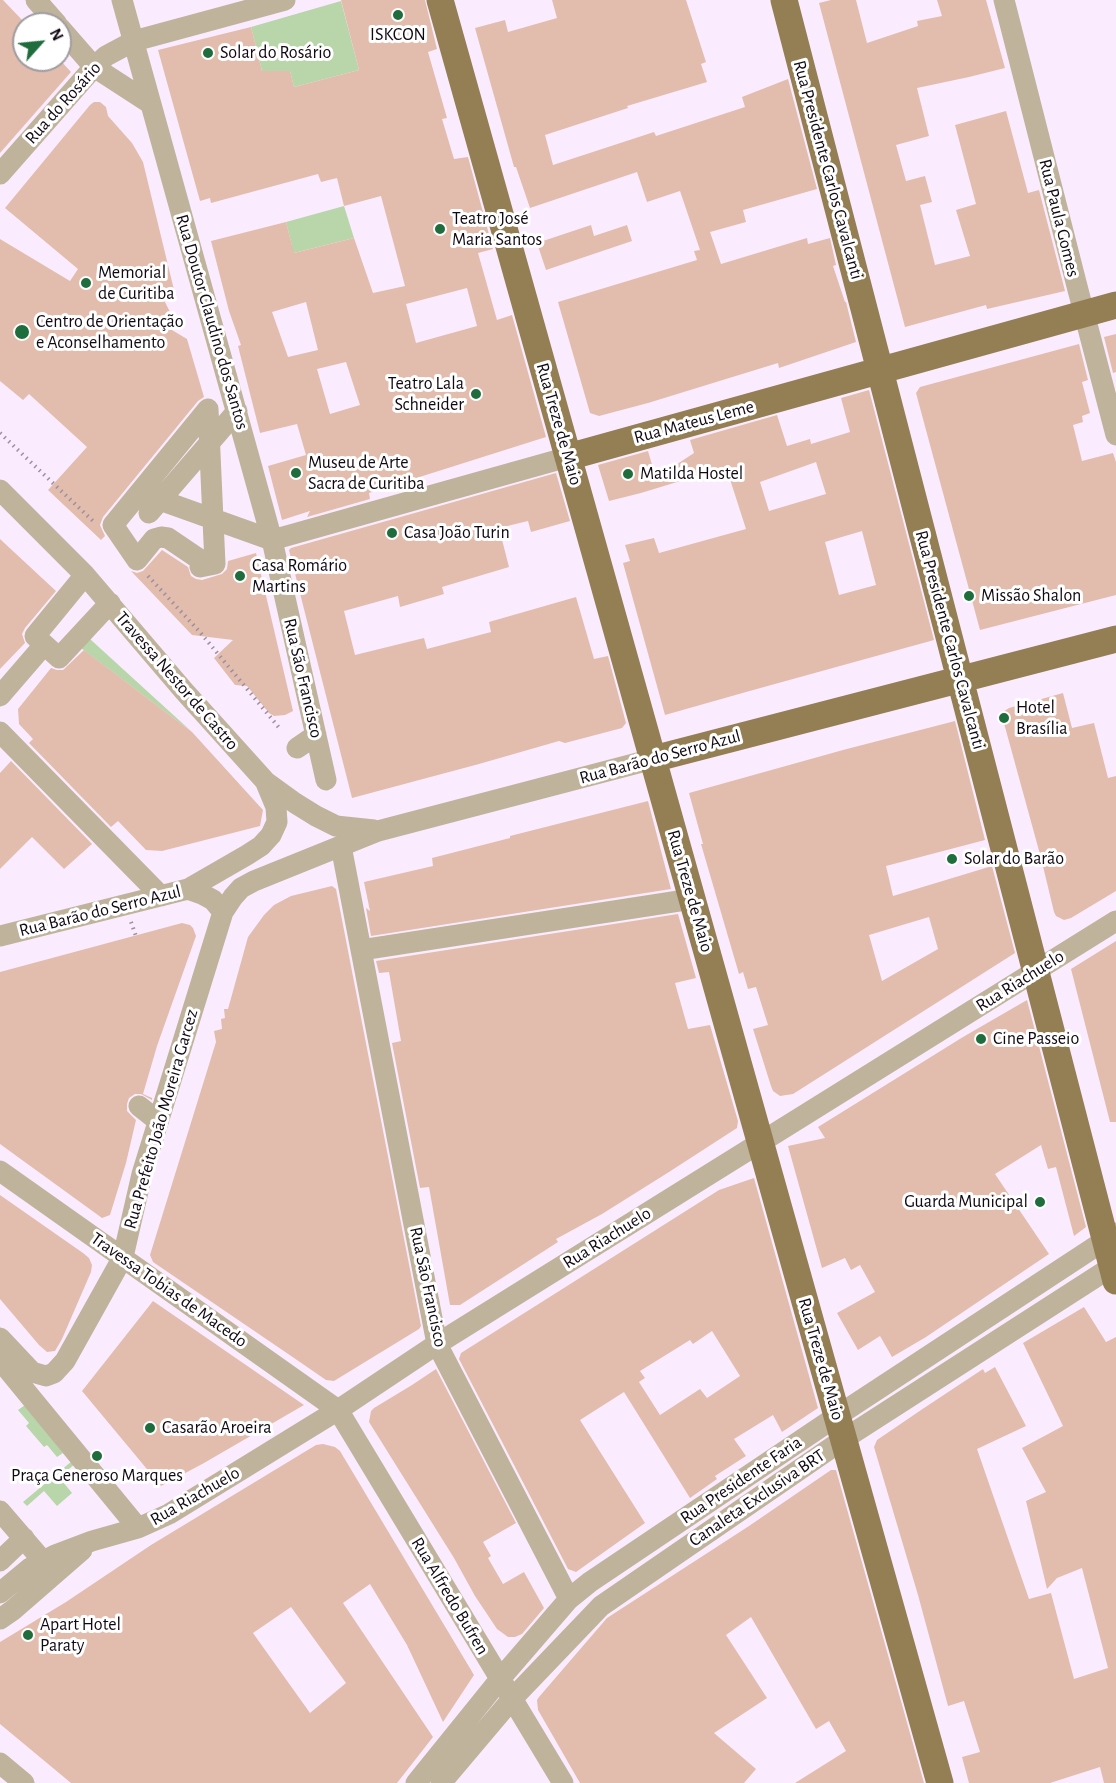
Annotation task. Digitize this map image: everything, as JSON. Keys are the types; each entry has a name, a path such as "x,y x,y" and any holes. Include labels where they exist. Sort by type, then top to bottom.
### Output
{"main road":[{"name":"Rua Treze de Maio","path":"440,0 940,1783"},
{"name":"Rua Presidente Carlos Cavalcanti","path":"784,0 1036,972 1113,1257"},
{"name":"Rua Mateus Leme","path":"568,457 1116,305"},
{"name":"Rua Barão do Serro Azul","path":"653,759 1116,639"}],"street":[{"path":"36,0 46,12"},
{"name":"Rua Doutor Claudino dos Santos","path":"122,0 272,540"},
{"name":"Rua do Rosário","path":"0,174 106,56 134,41 285,0"},
{"name":"Rua Paula Gomes","path":"1004,0 1116,435"},
{"path":"72,42 94,67 151,104"},
{"path":"208,409 215,564 200,567 202,561 168,538 161,537 154,539 137,560 116,529 113,525 208,409"},
{"path":"237,411 154,507 272,540"},
{"name":"Rua Mateus Leme","path":"272,540 568,457"},
{"name":"Travessa Nestor de Castro","path":"0,489 86,575 184,691 266,782 302,808 336,826 378,831"},
{"name":"Rua São Francisco","path":"272,540 326,780"},
{"path":"86,575 35,636 59,658 110,603"},
{"path":"0,696 44,645"},
{"path":"0,732 160,896"},
{"path":"297,748 316,735"},
{"name":"Rua Barão do Serro Azul","path":"223,912 241,888 254,881 378,831 653,759"},
{"name":"Rua Barão do Serro Azul","path":"0,936 188,889 247,855 261,846 271,835 277,822 276,807 266,782"},
{"name":"Rua São Francisco","path":"341,846 437,1344 569,1599"},
{"path":"188,889 213,900 223,912"},
{"path":"361,950 692,899"},
{"name":"Rua Prefeito João Moreira Garcez","path":"0,1338 32,1372 45,1376 54,1373 65,1361 123,1257 142,1174 223,912"},
{"name":"Rua Riachuelo","path":"0,1593 42,1561 92,1541 138,1528 169,1514 338,1410 437,1344 1116,921"},
{"path":"139,1106 158,1121"},
{"name":"Travessa Tobias de Macedo","path":"0,1171 338,1410"},
{"name":"Rua Presidente Faria","path":"416,1783 500,1679 569,1599 600,1575 1113,1257"},
{"path":"0,1360 138,1528"},
{"name":"Rua Alfredo Bufren","path":"338,1410 563,1783"},
{"name":"Canaleta Exclusiva BRT","path":"441,1783 512,1699 601,1605 840,1427"},
{"path":"0,1511 42,1561"},
{"path":"0,1561 24,1538"},
{"name":"Rua Riachuelo","path":"0,1619 14,1610 92,1541"},
{"path":"0,1763 24,1783"}],"path":[{"path":"0,433 110,536 116,529"},
{"path":"148,576 199,631 281,730"}],"green space":[{"path":"341,1 359,70 294,87 290,71 262,71 251,27"},
{"path":"344,206 354,238 262,261 292,246 286,222"},
{"path":"90,639 192,732 73,642"},
{"path":"25,1405 63,1453 57,1457 47,1445 44,1447 26,1426 29,1423 18,1410"},
{"path":"72,1461 75,1464 59,1477 72,1493 57,1506 44,1491 27,1506 23,1502"}],"building":[{"path":"0,0 3,0 14,12 12,12 12,72 71,72 0,153"},
{"path":"341,0 425,0 437,49 428,52 447,118 442,119 454,159 468,157 493,249 478,253 497,320 512,315 546,437 369,493 370,499 307,517 310,511 282,520 268,466 306,455 297,424 260,433 238,346 241,345 229,311 211,241 286,222 294,253 354,238 373,293 405,286 381,196 344,206 337,178 321,182 318,174 211,203 210,198 200,201 158,50 251,27 262,71 290,71 294,87 359,70","holes":["467,288 477,326 416,343 406,304","306,302 318,350 288,357 272,312","346,362 360,405 330,414 317,369"]},
{"path":"552,0 686,0 706,62 701,64 707,82 627,106 628,108 545,135 553,165 654,132 656,136 745,107 742,97 788,79 817,189 743,210 746,222 710,232 721,264 807,238 808,244 830,238 836,265 833,266 846,302 856,342 779,368 778,363 648,403 599,416 590,413 558,302 697,260 694,251 700,250 680,191 647,202 637,172 530,208 516,167 514,167 475,28 505,20 508,32 557,18"},
{"path":"831,0 856,0 867,43 918,26 917,21 942,16 937,0 986,0 1005,68 917,88 929,136 896,145 906,181 925,176 932,202 920,205 935,265 970,256 956,210 976,204 955,125 1006,111 1028,193 1039,190 1065,291 987,309 986,305 905,327 819,3"},
{"path":"94,102 100,102 106,107 108,116 132,143 143,162 175,294 164,300 170,312 167,327 187,339 204,397 198,401 103,517 100,525 105,536 101,540 48,490 87,447 29,394 23,400 0,381 0,239 70,281 78,269 5,208"},
{"path":"591,225 594,236 627,225 632,241 546,270 537,243"},
{"path":"1116,334 1116,372 1113,373 1104,337"},
{"path":"1079,344 1088,380 1082,382 1090,413 1082,416 1083,422 1073,425 1082,461 1113,453 1116,462 1116,595 980,630 916,393 920,387"},
{"path":"869,390 934,640 665,715 623,563 630,561 625,545 654,538 659,553 746,529 727,470 714,474 713,471 609,501 598,465 648,451 656,478 694,453 690,440 777,415 787,446 810,439 811,444 850,432 841,398","holes":["816,462 826,494 769,511 760,482","862,531 876,585 839,595 825,542"]},
{"path":"556,473 570,521 531,532 528,521 499,528 509,567 442,587 444,594 400,607 398,596 344,611 355,655 424,638 427,649 491,632 489,622 576,597 594,659 608,656 626,723 622,728 565,743 559,741 352,798 289,550"},
{"path":"0,539 56,591 25,628 22,634 25,643 0,669"},
{"path":"162,550 188,567 191,576 202,580 222,574 227,569 228,561 256,553 293,711 285,715 274,716 247,686 235,685 214,658 233,640 192,635 131,571 137,573 143,571"},
{"path":"84,650 192,732 263,810 260,826 162,851 146,850 118,821 111,827 29,743 33,739 19,724 18,709 51,668 63,670"},
{"path":"1063,693 1072,728 1094,723 1108,778 1116,776 1116,891 1064,920 1056,916 1054,912 1002,716 1003,712 1009,708"},
{"path":"955,721 985,840 886,866 893,896 992,866 1015,953 793,1094 780,1096 773,1091 753,1029 768,1025 756,987 748,989 743,972 739,974 701,844 703,844 689,793","holes":["929,917 938,949 882,981 869,935"]},
{"path":"11,761 92,844 64,869 32,837 0,869 0,773"},
{"path":"648,801 671,889 371,936 366,908 370,911 364,882 433,866 432,858"},
{"path":"332,886 336,889 421,1326 334,1381 326,1380 153,1262 150,1255 216,1042 214,1031 222,1029 221,1019 225,1018 224,1009 228,1009 248,937 274,905 291,896"},
{"path":"678,914 696,978 675,983 688,1029 710,1025 738,1121 737,1128 602,1214 556,1239 558,1242 460,1305 450,1305 429,1187 420,1188 392,1043 401,1041 389,972 379,973 376,961"},
{"path":"182,923 190,925 196,936 157,1046 143,1094 152,1100 141,1094 135,1094 129,1098 127,1111 136,1120 110,1215 102,1218 0,1144 0,972"},
{"path":"1116,941 1116,1122 1110,1122 1071,969"},
{"path":"1027,1000 1086,1227 1074,1236 1056,1167 1048,1169 1041,1145 995,1174 1049,1254 926,1337 892,1357 880,1336 858,1350 837,1313 875,1292 860,1265 851,1270 845,1258 822,1268 788,1146 825,1138 818,1127"},
{"path":"754,1178 818,1408 782,1432 773,1415 734,1439 746,1456 715,1476 717,1479 690,1498 624,1392 580,1420 645,1523 576,1572 568,1569 459,1359 461,1353 719,1190","holes":["712,1331 740,1376 707,1398 700,1389 660,1415 639,1382 645,1378 640,1371 690,1340 693,1344"]},
{"path":"0,1195 83,1253 92,1265 91,1272 55,1351 47,1352 39,1345 0,1299"},
{"path":"153,1301 304,1405 161,1486 82,1391"},
{"path":"1084,1307 1106,1342 1116,1337 1116,1783 1104,1783 1100,1767 1050,1783 969,1783 962,1757 980,1752 964,1701 948,1706 874,1447 877,1440 924,1408 983,1369 985,1373 995,1367 1026,1426 977,1449 1029,1599 1051,1593 1074,1679 1108,1668 1082,1568 1057,1578 1047,1589 1026,1501 1046,1492 1022,1448 1063,1426 1023,1343"},
{"path":"436,1369 516,1523 483,1542 491,1556 488,1558 503,1584 524,1572 544,1608 522,1634 515,1637 508,1637 497,1629 369,1422 371,1411 374,1408"},
{"path":"316,1445 335,1447 340,1451 474,1675 443,1722 407,1645 370,1584 343,1603 433,1737 397,1783 71,1783 0,1724 0,1642 66,1602 151,1545","holes":["291,1607 346,1683 310,1713 253,1633"]},
{"path":"831,1470 836,1470 924,1783 795,1783 846,1751 829,1721 816,1729 751,1617 726,1635 767,1698 714,1733 756,1769 744,1783 580,1783 538,1710 539,1697 607,1618"}],"place":[{"name":"ISKCON","path":"398,15"},
{"name":"Solar do Rosário","path":"208,53"},
{"name":"Teatro José Maria Santos","path":"440,229"},
{"name":"Memorial de Curitiba","path":"86,283"},
{"name":"Centro de Orientação e Aconselhamento","path":"22,332"},
{"name":"Teatro Lala Schneider","path":"476,394"},
{"name":"Museu de Arte Sacra de Curitiba","path":"296,473"},
{"name":"Matilda Hostel","path":"628,474"},
{"name":"Casa João Turin","path":"392,533"},
{"name":"Casa Romário Martins","path":"240,576"},
{"name":"Missão Shalon","path":"969,596"},
{"name":"Hotel Brasília","path":"1004,718"},
{"name":"Solar do Barão","path":"952,859"},
{"name":"Cine Passeio","path":"981,1039"},
{"name":"Guarda Municipal","path":"1040,1202"},
{"name":"Casarão Aroeira","path":"150,1428"},
{"name":"Praça Generoso Marques","path":"97,1456"},
{"name":"Apart Hotel Paraty","path":"28,1635"}]}
